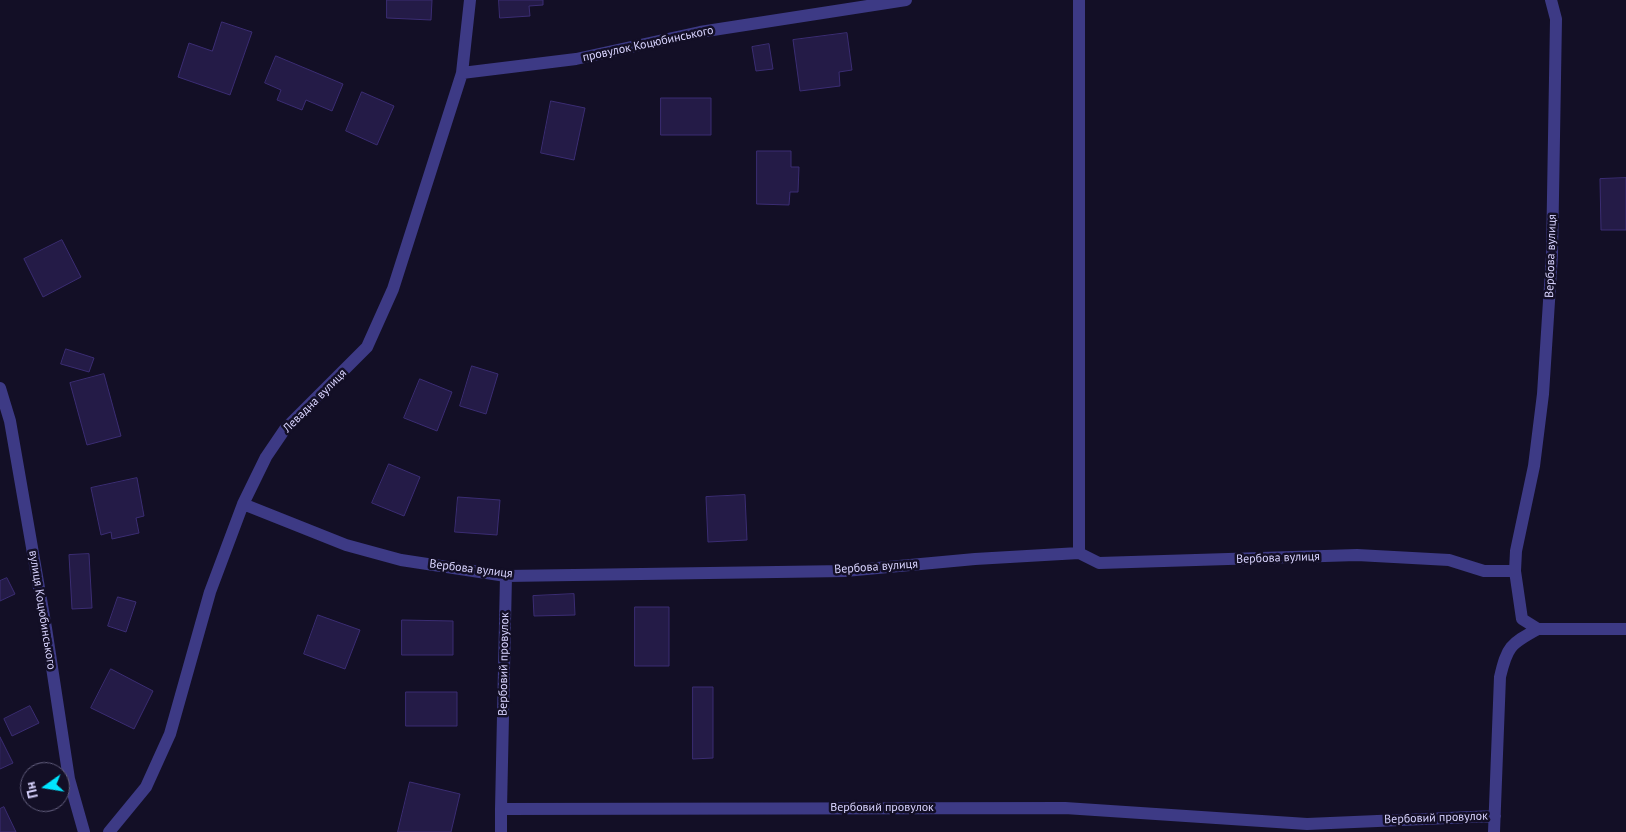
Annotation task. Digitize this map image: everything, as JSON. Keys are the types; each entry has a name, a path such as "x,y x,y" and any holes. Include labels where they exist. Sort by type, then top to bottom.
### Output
{"street":[{"path":"462,73 470,0"},
{"name":"провулок Коцюбинського","path":"462,73 576,59 700,32 906,0"},
{"path":"1079,0 1079,553"},
{"name":"Вербова вулиця","path":"1538,629 1522,620 1515,571 1516,552 1534,466 1543,394 1552,245 1556,19 1551,0"},
{"name":"Левадна вулиця","path":"109,832 134,804 146,786 170,734 210,592 243,504 266,457 285,429 366,347 393,288 462,73"},
{"name":"вулиця Коцюбинського","path":"0,388 10,421 46,628 69,779 84,832"},
{"name":"Вербова вулиця","path":"243,504 346,545 401,560 506,576 845,570 1079,553 1099,563 1357,555 1449,560 1484,571 1515,571"},
{"name":"Вербовий провулок","path":"506,576 502,809 1065,808 1307,824 1494,816"},
{"path":"1494,832 1500,677 1506,654 1518,640 1538,629 1626,629"},
{"path":"501,832 502,809"}],"building":[{"path":"387,0 432,0 431,20 387,18"},
{"path":"499,0 543,0 543,5 529,6 530,16 500,18"},
{"path":"222,22 252,32 230,95 178,77 189,43 212,51"},
{"path":"847,33 852,70 839,72 840,86 800,91 793,40"},
{"path":"769,44 773,69 756,71 752,47"},
{"path":"276,56 343,84 332,111 306,100 302,110 277,100 281,90 265,83"},
{"path":"362,92 394,106 377,145 346,131"},
{"path":"661,98 711,98 711,135 661,135"},
{"path":"551,101 585,108 574,160 541,153"},
{"path":"757,151 791,151 791,167 799,167 798,192 790,192 789,205 757,204"},
{"path":"1626,178 1626,230 1601,230 1600,179"},
{"path":"62,240 81,277 43,297 24,259"},
{"path":"66,349 94,358 89,372 61,364"},
{"path":"472,366 498,374 486,414 460,406"},
{"path":"104,374 121,436 87,445 70,383"},
{"path":"420,379 452,392 437,431 404,418"},
{"path":"389,464 420,477 404,516 372,503"},
{"path":"137,478 144,516 136,518 139,533 112,539 111,532 101,535 91,488"},
{"path":"745,495 747,540 708,542 706,497"},
{"path":"458,497 500,500 497,535 455,532"},
{"path":"89,554 92,608 72,609 69,555"},
{"path":"7,578 15,594 0,601 0,581"},
{"path":"574,594 575,615 534,616 533,596"},
{"path":"118,597 136,602 126,632 108,626"},
{"path":"635,607 669,607 669,666 635,666"},
{"path":"318,615 360,630 345,669 304,654"},
{"path":"402,620 453,621 453,655 402,655"},
{"path":"111,669 153,691 134,729 91,708"},
{"path":"693,687 713,687 713,758 693,759"},
{"path":"406,692 457,692 457,726 406,726"},
{"path":"30,706 39,723 12,736 4,719"},
{"path":"0,737 13,763 0,769"},
{"path":"410,782 460,794 451,832 398,832"},
{"path":"4,807 16,832 0,832 0,809"}]}
